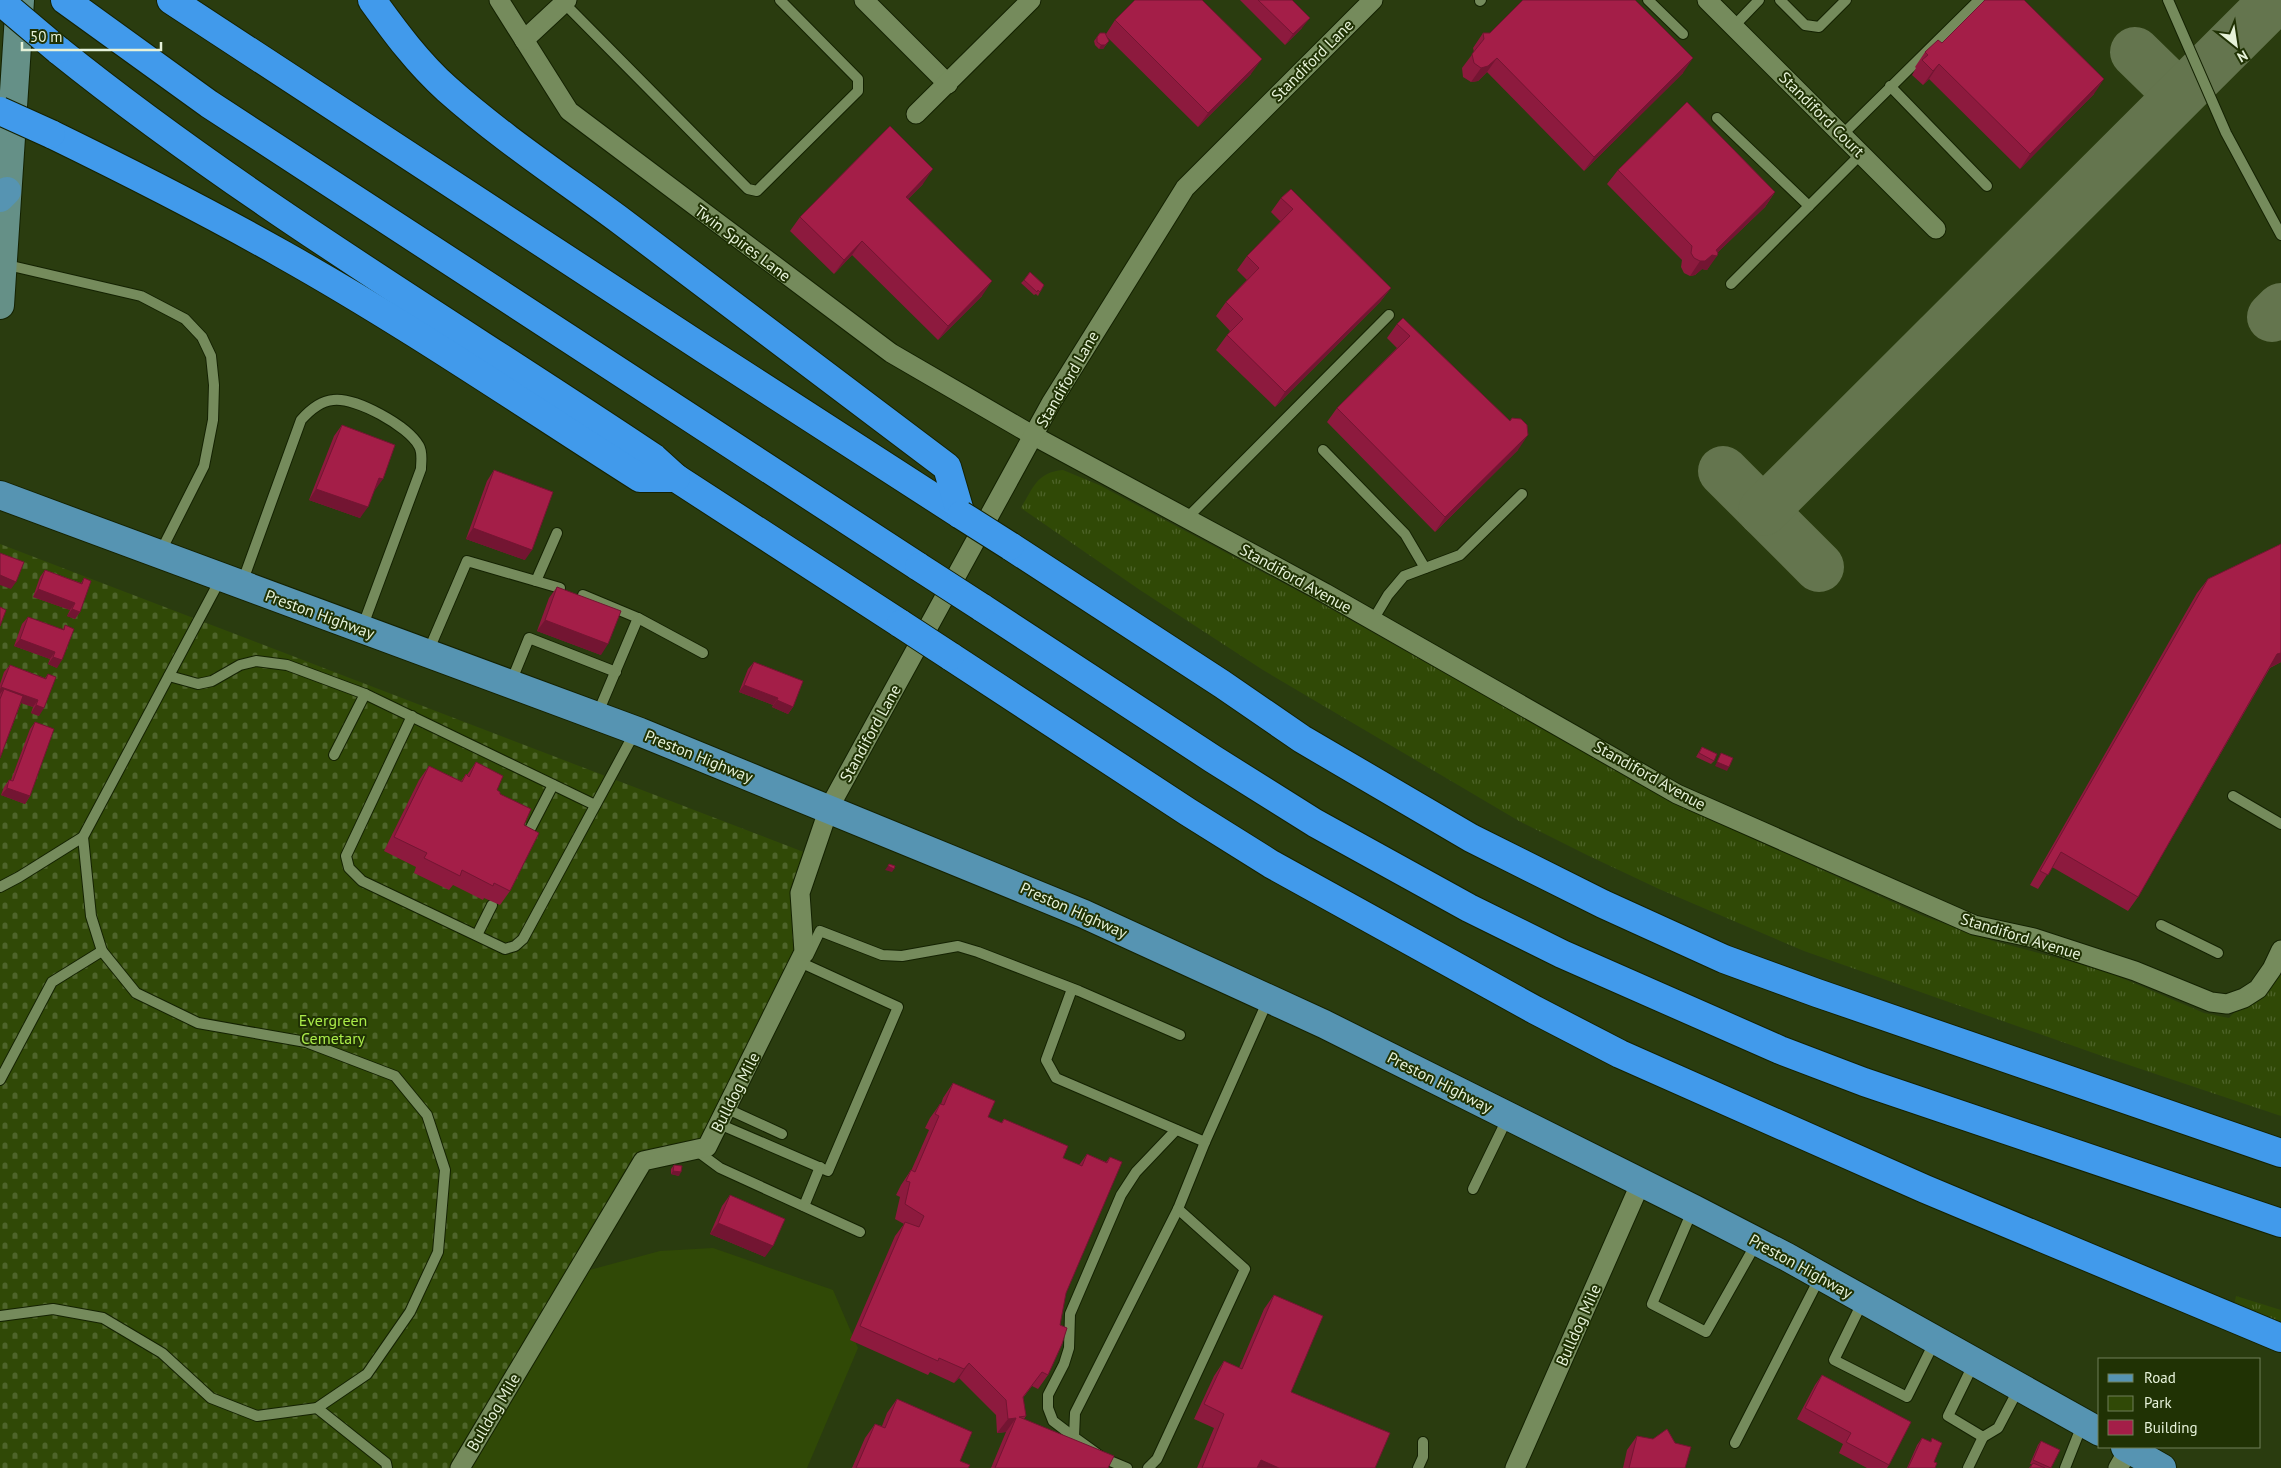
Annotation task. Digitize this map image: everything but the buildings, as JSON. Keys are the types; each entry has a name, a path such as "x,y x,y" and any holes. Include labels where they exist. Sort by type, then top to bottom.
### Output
{"highway":[{"path":"65,0 209,104 1213,759 1315,823 1469,908 1562,954 1780,1050 1864,1082 2281,1223"},
{"path":"171,0 704,349 1222,684 1302,739 1471,838 1603,904 1724,959 1817,993 2281,1153"},
{"path":"372,0 399,38 421,63 447,89 497,130 946,467 961,514"},
{"path":"0,1 58,50 148,121 231,180 654,458 676,478 1188,812 1271,864 1526,1005 1620,1054 1925,1189 2281,1338"},
{"path":"0,111 150,183 282,254 371,306 640,478 676,478"}],"main road":[{"path":"0,305 3,264 3,195 20,0"},
{"name":"Preston Highway","path":"0,495 636,731 1084,914 1324,1024 1757,1241 2091,1428"},
{"path":"2124,1455 2162,1468"}],"street":[{"name":"Twin Spires Lane","path":"499,0 569,111 891,354 1034,436"},
{"path":"864,0 948,84"},
{"path":"916,114 1031,0"},
{"name":"Standiford Lane","path":"828,808 1077,358 1185,188 1372,0"},
{"name":"Standiford Court","path":"1707,0 1936,229"},
{"path":"524,40 565,1"},
{"name":"Standiford Avenue","path":"1034,436 1374,620 1677,794 1974,924 2034,938 2136,972 2211,1002 2227,1004 2244,998 2258,989 2272,969 2281,950"},
{"name":"Bulldog Mile","path":"460,1468 643,1161 702,1149 804,952 800,893 828,808"},
{"name":"Bulldog Mile","path":"1515,1468 1641,1182"}],"lane":[{"path":"565,1 748,189 757,190 858,91 858,79 780,0"},
{"path":"1648,0 1683,34"},
{"path":"1734,26 1759,0"},
{"path":"1780,0 1805,25 1820,27 1846,0"},
{"path":"1842,135 1979,0"},
{"path":"2168,0 2226,133 2281,235"},
{"path":"1890,86 1987,186"},
{"path":"1717,118 1809,206"},
{"path":"1731,284 1861,154"},
{"path":"3,264 141,296 185,319 202,337 211,356 214,385 213,420 204,466 160,554"},
{"path":"1187,518 1389,315"},
{"path":"0,887 19,878 83,837 169,676 232,581 301,420 308,412 332,400 342,400 375,412 413,437 420,448 422,458 421,469 362,629"},
{"path":"1322,450 1405,534 1425,568"},
{"path":"1374,620 1388,595 1404,576 1460,555 1522,494"},
{"path":"536,581 557,532"},
{"path":"427,653 467,560 560,588"},
{"path":"583,594 638,618 703,652"},
{"path":"597,716 638,618"},
{"path":"510,684 529,638 616,672"},
{"path":"169,676 198,684 212,681 240,665 256,661 287,665 365,694 595,805"},
{"path":"334,755 365,694"},
{"path":"412,716 346,856 349,868 362,881 505,949 515,946 523,939 636,731"},
{"path":"524,842 553,785"},
{"path":"2233,796 2281,824"},
{"path":"0,1316 53,1309 103,1318 162,1353 211,1398 257,1416 317,1408 367,1374 410,1312 438,1252 445,1170 427,1115 395,1076 306,1042 198,1023 136,993 102,951 91,916 83,837"},
{"path":"800,893 809,923 820,931 882,955 902,956 958,946 1072,988 1180,1035"},
{"path":"477,935 492,905"},
{"path":"2161,925 2218,952"},
{"path":"820,931 760,1052 726,1127 712,1145 702,1149 720,1168 860,1232"},
{"path":"0,1080 52,982 102,951"},
{"path":"726,1127 828,1171 898,1008 804,964"},
{"path":"1072,988 1046,1060 1056,1078 1205,1142"},
{"path":"1074,1437 1075,1413 1178,1209 1205,1142 1269,999"},
{"path":"734,1112 782,1134"},
{"path":"1473,1189 1508,1116"},
{"path":"1127,1468 1103,1458 1054,1421 1048,1408 1048,1395 1064,1364 1069,1348 1070,1314 1121,1195 1136,1172 1176,1130"},
{"path":"804,1206 820,1168"},
{"path":"1148,1468 1158,1459 1244,1268 1178,1209"},
{"path":"1694,1209 1652,1304 1706,1332 1757,1241"},
{"path":"1735,1443 1820,1276"},
{"path":"1864,1300 1834,1360 1907,1396 1935,1340"},
{"path":"1974,1362 1948,1416 1983,1437"},
{"path":"1968,1468 1983,1437 1998,1428 2019,1388"},
{"path":"317,1408 386,1463 387,1468"},
{"path":"2065,1468 2091,1428"},
{"path":"1418,1468 1423,1457 1423,1442"}],"green space":[{"path":"1063,470 1099,485 1313,599 1574,746 1712,820 1923,916 1993,941 2103,970 2204,1013 2229,1018 2281,964 2281,1116 2102,1056 1804,951 1659,889 1519,821 1263,670 1140,590 1021,508 1041,478 1054,471"},
{"name":"Evergreen Cemetary","path":"0,544 814,856 800,893 804,952 707,1147 643,1161 460,1468 0,1468"},
{"path":"713,1248 833,1290 858,1348 807,1468 471,1468 582,1272 660,1251"},
{"path":"2236,1296 2281,1310 2281,1329 2233,1310"}],"taxiway":[{"path":"1763,511 2275,0"},
{"path":"2135,52 2179,95"},
{"path":"2272,317 2281,308"},
{"path":"1723,471 1819,567"}]}
